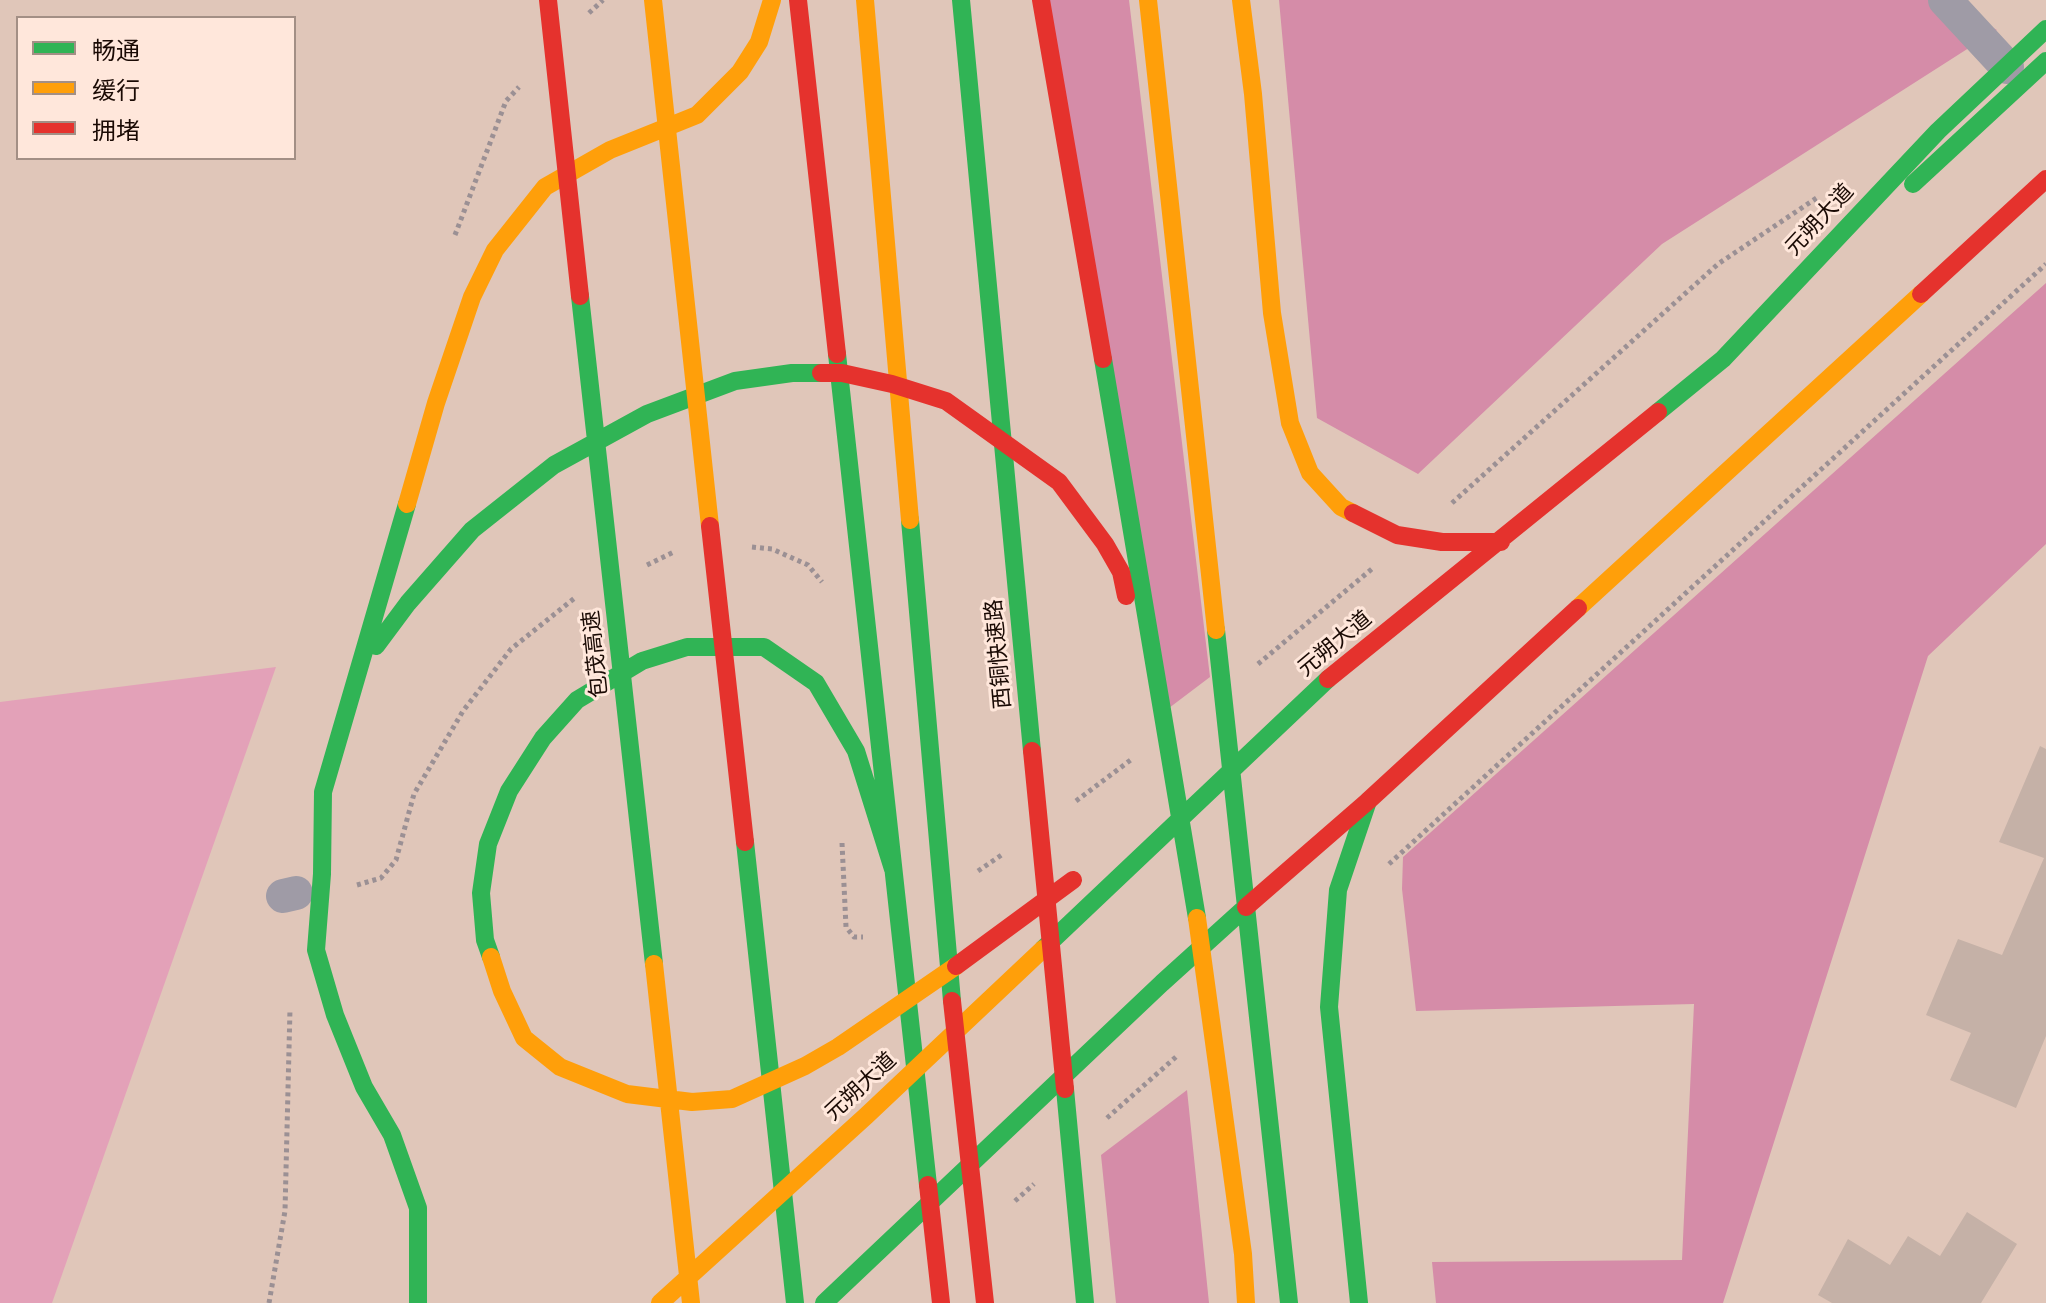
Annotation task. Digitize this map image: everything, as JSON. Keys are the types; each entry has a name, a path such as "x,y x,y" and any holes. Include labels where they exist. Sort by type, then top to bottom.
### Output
{"main road":[{"name":"包茂高速","path":"548,0 691,1303"},
{"path":"653,0 795,1303"},
{"path":"418,1303 418,1208 392,1135 364,1087 335,1015 316,950 322,874 323,792 436,403 472,297 495,250 545,187 610,150 697,115 740,72 759,42 772,0"},
{"path":"798,0 941,1303"},
{"path":"865,0 960,1088 969,1139 985,1303"},
{"name":"西铜快速路","path":"961,0 1085,1303"},
{"path":"1041,0 1188,853 1243,1254 1246,1303"},
{"path":"1148,0 1289,1303"},
{"path":"1241,0 1253,94 1272,313 1290,423 1310,473 1341,507 1397,535 1442,542 1501,542"},
{"name":"元朔大道","path":"660,1303 866,1116 1347,662 1501,542 1723,359 1938,131 2046,29"},
{"path":"1723,359 2046,61"},
{"path":"824,1303 1162,983 1368,801 2046,179"},
{"path":"360,667 408,603 472,530 554,465 647,414 735,381 792,373 842,373 892,384 946,401 1059,482 1105,544 1121,572 1188,853"},
{"path":"893,869 856,751 816,683 764,647 687,647 642,661 577,700 543,738 509,791 488,844 481,893 485,940 502,991 524,1038 560,1067 627,1094 692,1102 732,1099 805,1066 838,1047 978,951 1090,868"},
{"path":"1164,810 1347,662"},
{"path":"1359,1303 1329,1007 1338,890 1368,801"},
{"path":"1238,1303 1243,1254"}],"street":[{"path":"1945,0 2007,67"}],"path":[{"path":"1410,537 1550,417 1718,264 1822,194"},
{"path":"1382,871 2046,264"}],"shaded area":[{"path":"1040,0 1129,0 1210,677 1169,708"},
{"path":"1279,0 1941,0 1997,30 1662,244 1418,474 1317,418"},
{"path":"2046,283 2046,544 1928,656 1723,1303 1436,1303 1432,1262 1682,1260 1694,1004 1416,1011 1402,889 1403,857"},
{"path":"276,667 52,1303 0,1303 0,702"},
{"path":"1187,1090 1209,1303 1116,1303 1101,1155"}],"building":[{"path":"2040,746 2046,749 2046,1036 2016,1108 1950,1080 1971,1033 1926,1015 1958,939 2002,955 2044,858 1999,842"},
{"path":"1967,1212 2017,1244 1981,1303 1832,1303 1818,1295 1848,1239 1890,1265 1908,1236 1940,1256"}],"traffic: fast":[{"path":"961,0 1032,751"},
{"path":"1658,412 1723,359 1938,131 2046,29"},
{"path":"1913,184 2046,61"},
{"path":"580,296 654,964"},
{"path":"837,354 928,1185"},
{"path":"1103,359 1197,918"},
{"path":"376,646 408,603 472,530 554,465 647,414 735,381 792,373 821,373"},
{"path":"407,504 323,792 322,874 316,950 335,1015 364,1087 392,1135 418,1208 418,1303"},
{"path":"910,520 952,1001"},
{"path":"1216,630 1289,1303"},
{"path":"491,957 485,940 481,893 488,844 509,791 543,738 577,700 642,661 687,647 764,647 816,683 856,751 893,869"},
{"path":"1043,949 1328,679"},
{"path":"1359,1303 1329,1007 1338,890 1368,801"},
{"path":"745,842 795,1303"},
{"path":"824,1303 1246,907"},
{"path":"1065,1089 1085,1303"}],"traffic: slow":[{"path":"653,0 710,526"},
{"path":"407,504 436,403 472,297 495,250 545,187 610,150 697,115 740,72 759,42 772,0"},
{"path":"865,0 910,520"},
{"path":"1148,0 1216,630"},
{"path":"1241,0 1253,94 1272,313 1290,423 1310,473 1341,507 1353,513"},
{"path":"1578,608 1921,294"},
{"path":"1197,918 1243,1254 1246,1303"},
{"path":"660,1303 866,1116 1043,949"},
{"path":"491,957 502,991 524,1038 560,1067 627,1094 692,1102 732,1099 805,1066 956,966"},
{"path":"654,964 691,1303"}],"traffic: jam":[{"path":"548,0 580,296"},
{"path":"798,0 837,354"},
{"path":"1041,0 1103,359"},
{"path":"1921,294 2046,179"},
{"path":"821,373 842,373 892,384 946,401 1059,482 1105,544 1121,572 1126,596"},
{"path":"1328,679 1658,412"},
{"path":"1353,513 1397,535 1442,542 1501,542"},
{"path":"710,526 745,842"},
{"path":"1246,907 1368,801 1578,608"},
{"path":"1032,751 1065,1089"},
{"path":"956,966 1073,880"},
{"path":"952,1001 985,1303"},
{"path":"928,1185 941,1303"}]}
